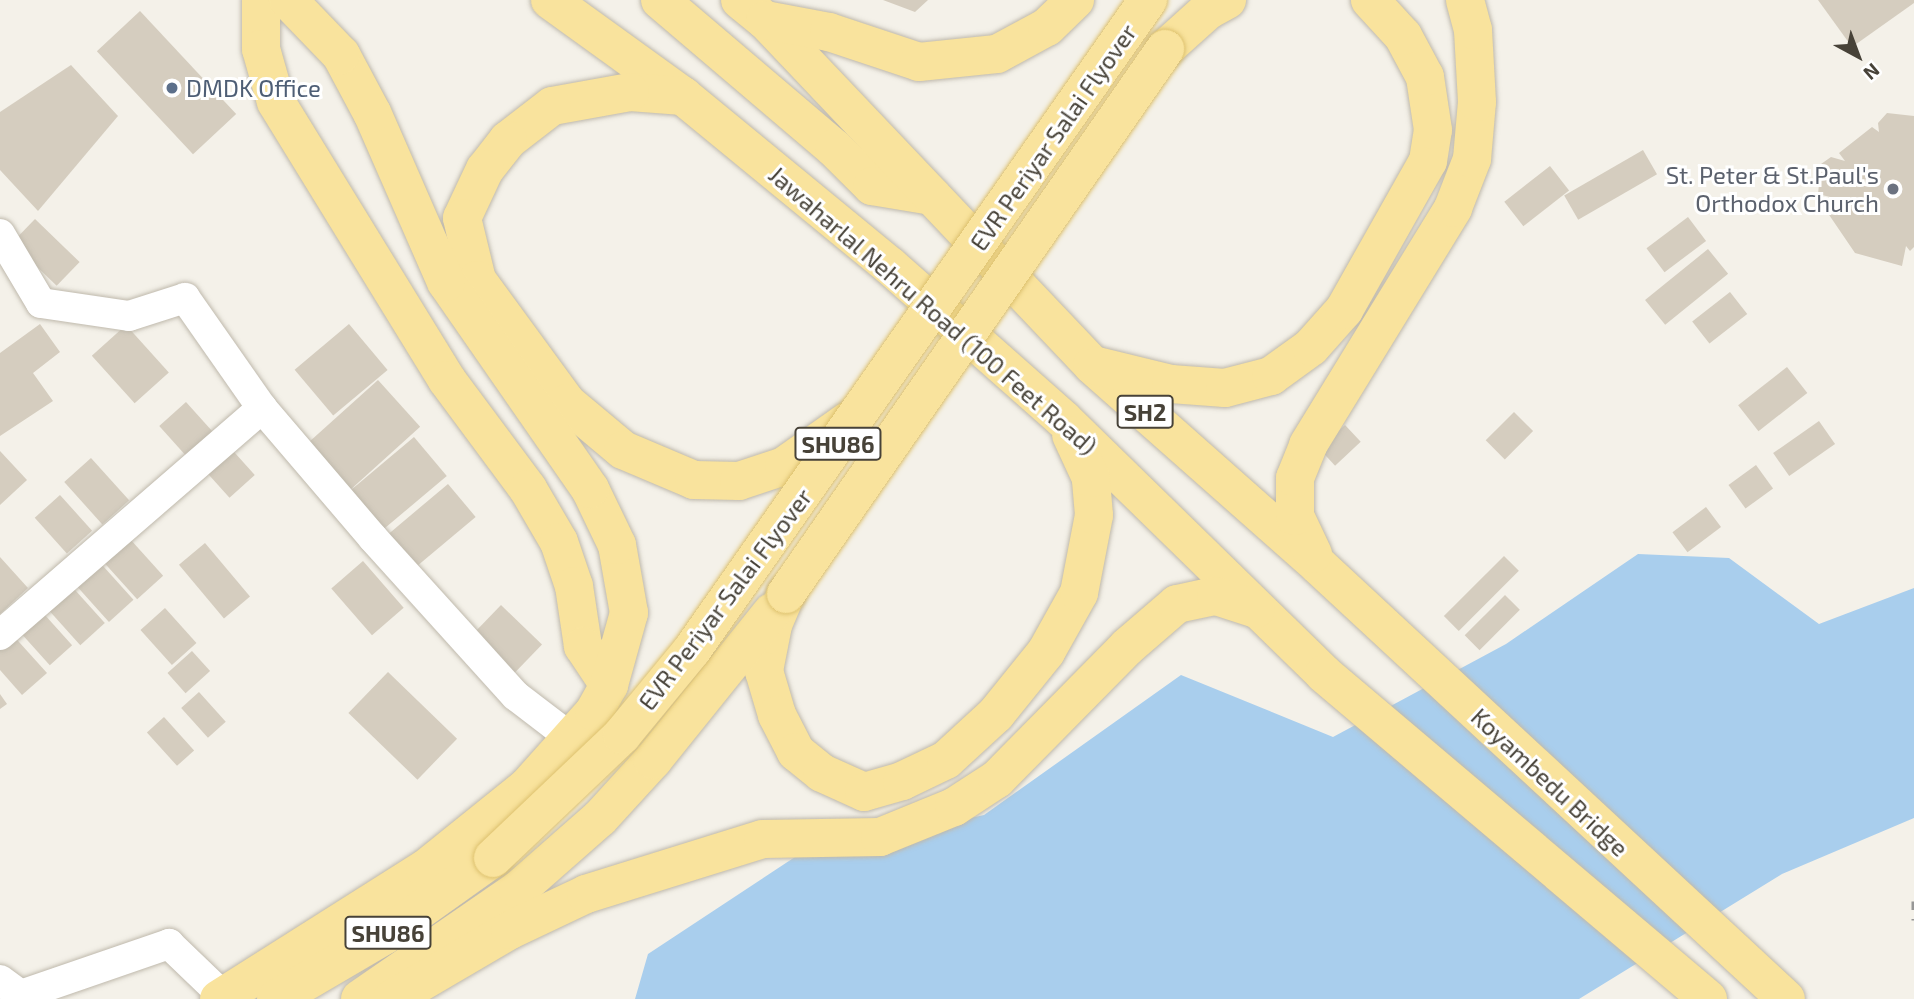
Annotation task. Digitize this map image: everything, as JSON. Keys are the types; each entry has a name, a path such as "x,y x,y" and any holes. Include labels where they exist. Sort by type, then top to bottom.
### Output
{"main road":[{"path":"261,0 261,49 276,102 447,380 528,489 559,542 574,586 583,646 609,685"},
{"path":"221,997 425,869 527,787 594,712 609,685 629,613 617,545 583,478 446,282 372,113 341,55 288,0"},
{"name":"Jawaharlal Nehru Road (100 Feet Road)","path":"550,0 683,96 890,266 1064,420 1324,674 1702,993"},
{"path":"660,0 834,148 872,186 932,196"},
{"path":"752,10 919,62 997,54 1047,27 1074,0"},
{"name":"EVR Periyar Salai Flyover","path":"276,999 385,935 493,858 622,735 692,650 1148,0"},
{"name":"EVR Periyar Salai Flyover","path":"360,999 518,890 600,818 653,760 786,594 1199,0"},
{"path":"1165,49 1227,0"},
{"path":"1092,365 1171,384 1225,388 1271,376 1311,347 1344,310 1428,161 1433,130 1425,78 1403,36 1370,0"},
{"path":"1318,565 1294,516 1295,478 1304,456 1453,208 1472,159 1477,102 1473,30 1465,0"},
{"name":"SH2","path":"752,10 1092,365 1318,565"},
{"path":"683,96 630,92 552,106 508,141 485,169 462,218 477,280 567,403 623,450 694,480 739,481 784,466 831,437 865,405"},
{"path":"786,594 772,625 764,671 777,715 796,752 822,773 864,792 902,781 946,760 996,714 1046,652 1079,593 1094,515 1091,478 1064,420"},
{"name":"Koyambedu Bridge","path":"1318,565 1786,999"},
{"path":"392,999 510,930 586,894 763,839 880,837 954,807 997,779 1127,647 1177,604 1216,596 1258,610"}],"street":[{"path":"0,234 41,303 129,316 186,298 262,408 516,696 572,738"},
{"path":"0,635 262,408"},
{"path":"0,980 21,995 169,944 221,997"}],"water":[{"path":"1638,554 1729,558 1819,624 1914,588 1914,818 1782,874 1579,999 635,999 648,954 795,857 984,815 1181,675 1333,737 1506,644"}],"building":[{"path":"883,0 928,0 915,12"},
{"path":"1818,0 1914,0 1914,3 1852,47"},
{"path":"140,11 236,114 193,154 97,51"},
{"path":"71,65 118,116 38,211 0,170 0,112"},
{"path":"1887,113 1914,116 1914,247 1910,251 1906,246 1902,266 1855,253 1821,203 1830,197 1818,194 1821,164 1831,157 1845,161 1839,153 1872,127 1879,132 1878,123"},
{"path":"1643,150 1657,174 1578,220 1564,196"},
{"path":"1550,166 1569,190 1523,226 1504,202"},
{"path":"1688,217 1706,241 1665,272 1646,248"},
{"path":"35,219 80,262 57,286 12,243"},
{"path":"1708,249 1728,274 1665,325 1645,300"},
{"path":"1730,292 1747,314 1709,344 1692,322"},
{"path":"40,324 60,352 33,373 53,401 0,436 0,353"},
{"path":"349,324 388,370 333,416 295,370"},
{"path":"126,325 169,373 135,403 92,356"},
{"path":"1787,367 1807,393 1758,431 1738,405"},
{"path":"378,380 420,427 347,492 305,446"},
{"path":"186,402 217,437 191,461 159,426"},
{"path":"1514,412 1533,431 1505,459 1486,440"},
{"path":"1819,421 1835,444 1789,476 1773,453"},
{"path":"1345,425 1361,442 1335,466 1319,449"},
{"path":"414,437 447,476 382,531 349,492"},
{"path":"226,443 255,475 230,498 201,466"},
{"path":"0,451 27,480 0,505"},
{"path":"91,458 129,500 102,524 64,482"},
{"path":"1756,465 1773,488 1746,508 1728,485"},
{"path":"448,484 476,517 416,567 388,534"},
{"path":"60,495 92,531 67,553 35,518"},
{"path":"1706,507 1721,527 1688,552 1672,532"},
{"path":"121,529 163,576 137,599 95,552"},
{"path":"205,543 250,597 224,618 179,565"},
{"path":"94,556 133,600 109,622 69,578"},
{"path":"1504,556 1519,571 1459,631 1444,616"},
{"path":"0,557 28,588 0,614"},
{"path":"363,561 404,608 372,635 331,589"},
{"path":"66,580 105,623 80,645 41,602"},
{"path":"1505,595 1520,610 1480,650 1465,635"},
{"path":"501,605 542,645 513,675 472,635"},
{"path":"165,608 196,643 172,665 140,630"},
{"path":"44,614 72,645 50,665 22,634"},
{"path":"10,632 47,673 22,695 0,670 0,641"},
{"path":"192,651 210,671 186,693 167,673"},
{"path":"388,672 457,739 417,780 348,713"},
{"path":"199,692 226,722 208,738 181,708"},
{"path":"0,694 7,704 0,709"},
{"path":"164,717 194,750 177,766 147,732"}],"railway":[{"path":"1914,901 1914,920"}],"place":[{"name":"DMDK Office","path":"172,88"},
{"name":"St. Peter & St.Paul's Orthodox Church","path":"1893,189"}]}
